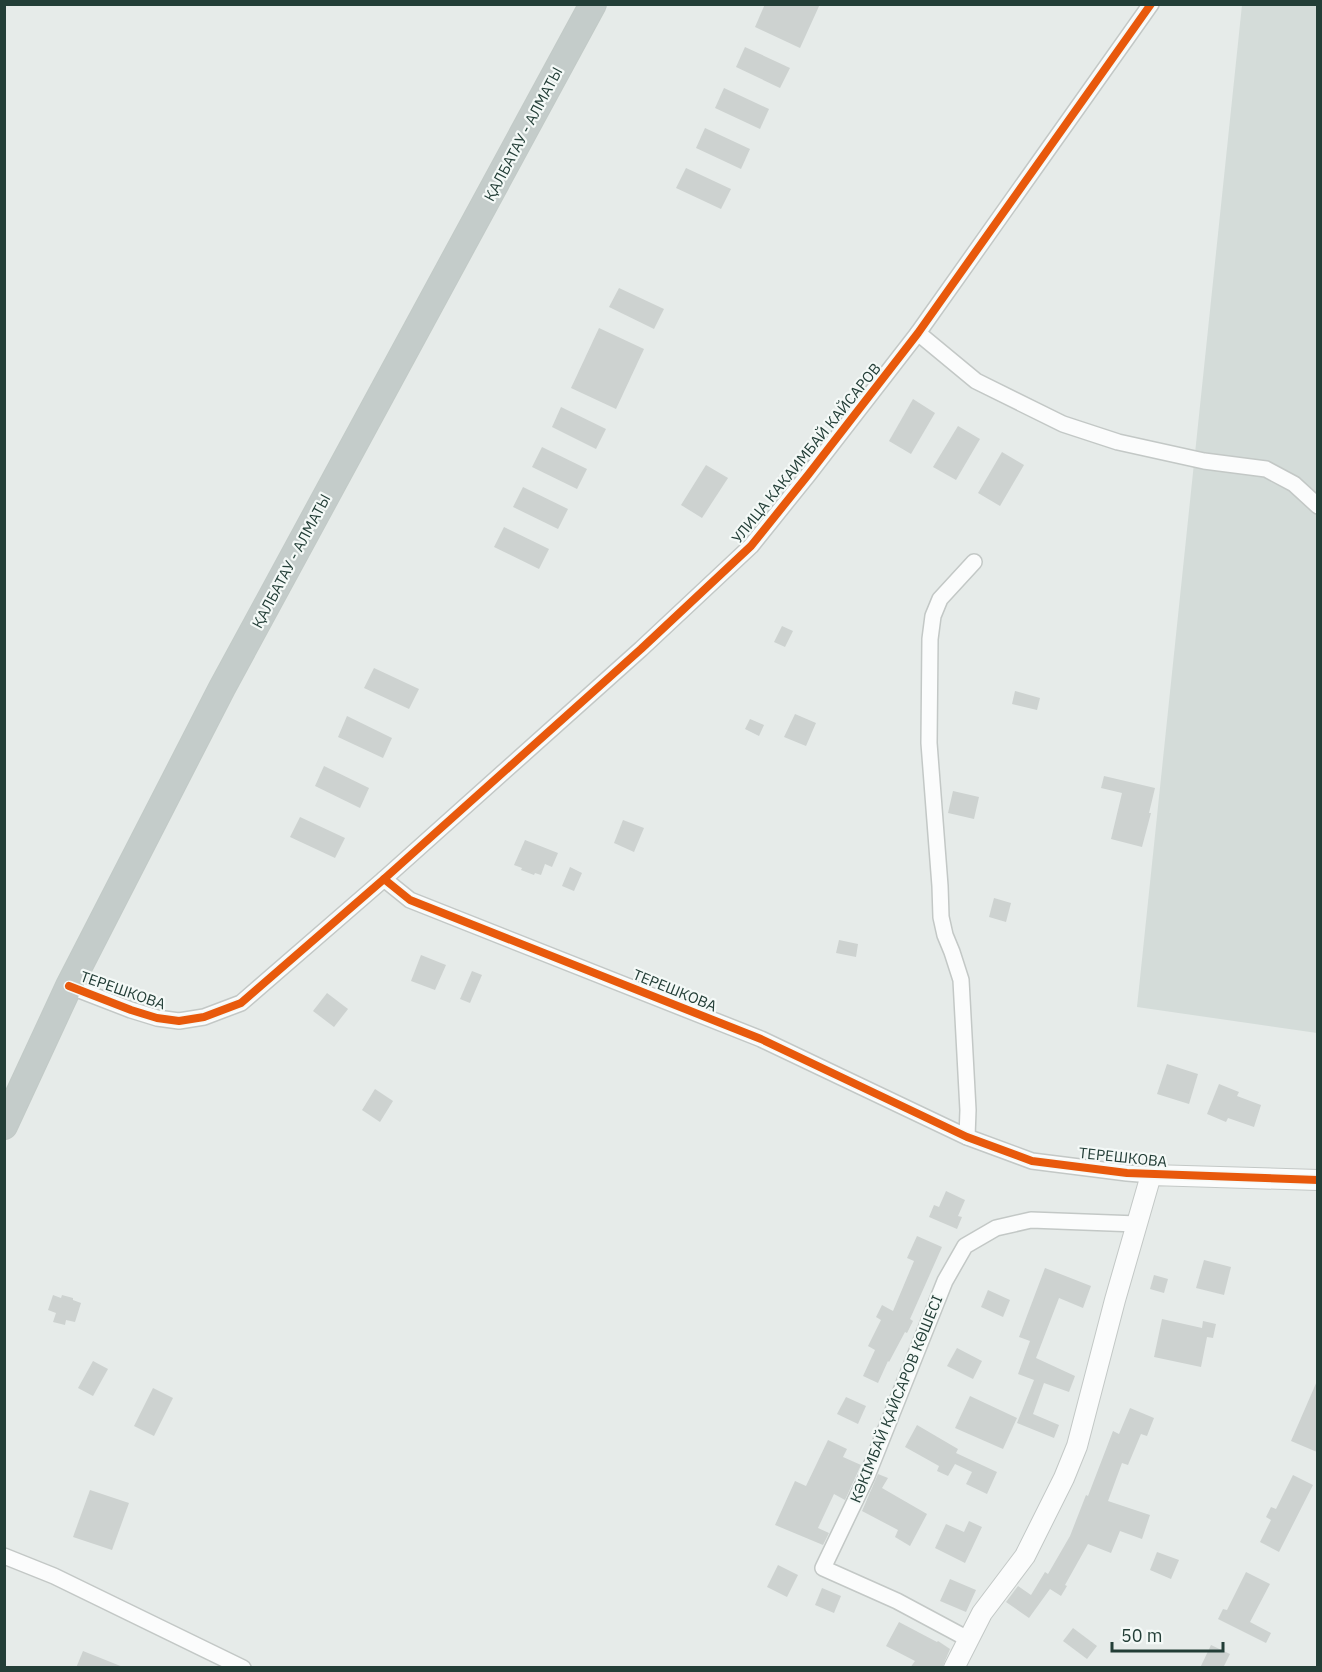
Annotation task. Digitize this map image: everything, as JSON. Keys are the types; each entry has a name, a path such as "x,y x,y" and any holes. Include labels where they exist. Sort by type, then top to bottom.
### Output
{"highway":[{"name":"ҚАЛБАТАУ - АЛМАТЫ","path":"4,1126 69,986 222,688 593,4"}],"street":[{"name":"УЛИЦА КАКАИМБАЙ КАЙСАРОВ","path":"384,879 641,649 751,546 918,333 1151,4"},
{"path":"918,333 976,381 1063,424 1129,445 1204,461 1266,468 1294,484 1317,506"},
{"path":"966,1137 968,1110 961,980 940,917 940,886 929,744 930,639 933,616 940,599 974,562"},
{"name":"ТЕРЕШКОВА","path":"69,986 157,1018 179,1022 204,1017 241,1003 384,879 410,900 761,1039 966,1137 1032,1161 1151,1175 1317,1180"},
{"path":"954,1668 982,1613 1024,1556 1065,1478 1077,1446 1151,1175"},
{"name":"КӘКІМБАЙ ҚАЙСАРОВ КӨШЕСІ","path":"968,1639 897,1601 823,1568 867,1476 945,1281 965,1246 996,1228 1031,1220 1137,1224"},
{"path":"4,1556 54,1576 243,1668"}],"shaded area":[{"path":"1242,5 1317,5 1317,1033 1137,1007"}],"building":[{"path":"765,4 820,4 800,48 755,27"},
{"path":"745,47 790,68 780,88 736,67"},
{"path":"724,88 769,109 760,129 715,108"},
{"path":"705,128 750,149 741,169 696,148"},
{"path":"686,168 731,189 721,209 676,188"},
{"path":"619,288 664,309 654,329 609,307"},
{"path":"599,328 644,349 616,409 571,388"},
{"path":"913,399 935,413 911,454 889,441"},
{"path":"561,407 606,429 596,449 552,427"},
{"path":"958,426 980,439 956,480 933,467"},
{"path":"542,447 587,469 577,489 532,467"},
{"path":"1002,452 1024,465 1000,506 978,493"},
{"path":"706,465 728,478 702,518 681,505"},
{"path":"523,487 568,509 558,529 513,507"},
{"path":"504,527 549,549 539,569 494,547"},
{"path":"782,626 793,631 785,647 774,642"},
{"path":"374,668 419,689 409,709 364,688"},
{"path":"1015,691 1040,698 1037,710 1012,704"},
{"path":"795,714 816,723 806,746 784,737"},
{"path":"347,716 392,738 383,758 338,737"},
{"path":"750,719 764,725 759,736 745,729"},
{"path":"324,766 369,788 360,808 315,786"},
{"path":"1104,776 1155,788 1142,847 1111,839 1122,793 1101,788"},
{"path":"953,791 979,797 974,819 948,813"},
{"path":"300,817 345,838 335,858 290,837"},
{"path":"623,820 644,828 634,852 614,843"},
{"path":"525,840 558,853 552,867 545,864 541,875 535,873 534,875 514,865"},
{"path":"570,867 582,873 574,891 562,886"},
{"path":"994,898 1011,903 1006,922 989,917"},
{"path":"839,940 858,944 856,957 836,953"},
{"path":"421,955 446,965 435,990 411,981"},
{"path":"472,971 482,975 470,1003 460,999"},
{"path":"327,993 348,1009 334,1027 313,1011"},
{"path":"1167,1064 1198,1074 1189,1104 1157,1094"},
{"path":"1219,1084 1239,1092 1237,1096 1261,1105 1254,1127 1228,1118 1226,1122 1207,1114"},
{"path":"375,1089 393,1101 380,1122 362,1110"},
{"path":"946,1191 965,1200 958,1216 962,1217 957,1229 929,1217 934,1205 939,1207"},
{"path":"917,1236 942,1247 910,1319 913,1321 888,1361 878,1383 863,1376 875,1350 868,1346 881,1320 876,1317 882,1305 893,1311 914,1261 907,1258"},
{"path":"1204,1260 1231,1267 1224,1295 1196,1288"},
{"path":"1045,1268 1091,1286 1083,1308 1059,1298 1036,1358 1075,1376 1069,1392 1044,1383 1033,1414 1059,1425 1054,1438 1017,1423 1034,1380 1018,1374 1030,1341 1019,1337"},
{"path":"1154,1275 1168,1279 1164,1293 1150,1289"},
{"path":"988,1290 1010,1300 1003,1317 981,1307"},
{"path":"53,1295 73,1298 81,1303 75,1322 66,1320 65,1325 53,1322 56,1313 48,1310"},
{"path":"1162,1319 1202,1328 1203,1321 1216,1324 1213,1338 1207,1337 1201,1367 1154,1357"},
{"path":"957,1348 982,1361 973,1379 947,1366"},
{"path":"93,1361 108,1369 93,1396 78,1388"},
{"path":"1317,1381 1317,1452 1291,1441"},
{"path":"153,1388 173,1398 154,1436 134,1426"},
{"path":"970,1396 1017,1418 1003,1449 955,1428"},
{"path":"846,1397 866,1406 858,1424 837,1414"},
{"path":"1130,1408 1154,1418 1147,1436 1141,1434 1128,1465 1122,1463 1108,1501 1150,1515 1142,1539 1120,1531 1111,1553 1088,1544 1061,1596 1050,1589 1029,1618 1006,1602 1018,1586 1031,1595 1045,1572 1048,1574 1070,1536 1113,1431 1119,1434"},
{"path":"917,1425 958,1449 956,1453 997,1472 987,1494 966,1484 972,1472 955,1464 948,1476 937,1471 939,1466 905,1447"},
{"path":"828,1440 847,1449 843,1457 861,1465 845,1500 834,1494 818,1528 829,1533 823,1545 775,1525 795,1481 806,1486"},
{"path":"878,1474 888,1478 882,1488 927,1514 910,1546 895,1537 898,1530 862,1511"},
{"path":"1293,1475 1313,1485 1279,1552 1260,1542 1271,1520 1266,1517 1271,1507 1276,1509"},
{"path":"90,1490 129,1503 112,1550 73,1537"},
{"path":"969,1521 982,1527 965,1563 935,1548 946,1524 964,1532"},
{"path":"1157,1552 1179,1560 1171,1579 1150,1570"},
{"path":"778,1565 798,1575 787,1597 767,1587"},
{"path":"1246,1572 1270,1584 1250,1622 1271,1633 1266,1643 1218,1619 1223,1609 1227,1610"},
{"path":"950,1579 976,1590 966,1612 940,1601"},
{"path":"822,1588 841,1596 834,1613 815,1605"},
{"path":"899,1622 950,1649 942,1668 910,1668 915,1661 886,1646"},
{"path":"1073,1628 1097,1646 1087,1659 1063,1641"},
{"path":"1211,1645 1230,1654 1223,1668 1200,1668"},
{"path":"83,1651 123,1667 123,1668 76,1668"}],"cycle path":[{"path":"69,986 131,1010 157,1018 179,1021 204,1017 241,1003 384,879 641,649 751,546 808,475 918,333 1151,4"},
{"path":"384,879 410,900 761,1039 967,1137 1032,1161 1127,1173 1318,1180"}]}
